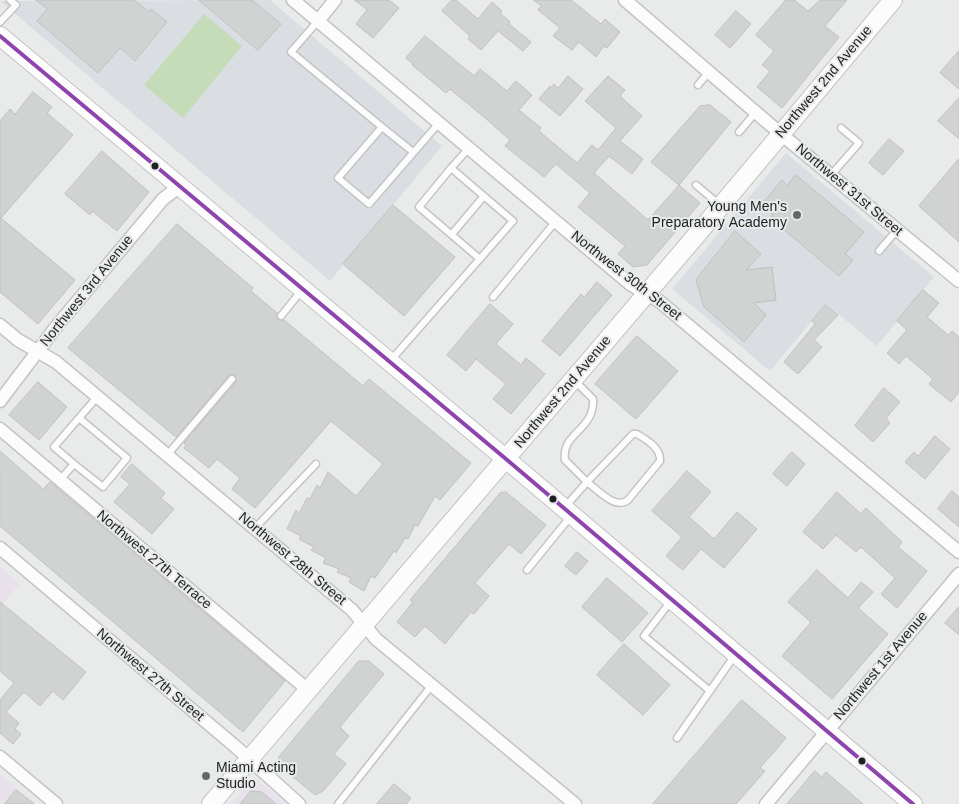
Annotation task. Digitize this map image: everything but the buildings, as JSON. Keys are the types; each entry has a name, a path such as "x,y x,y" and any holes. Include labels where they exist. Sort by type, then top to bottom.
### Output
{"street":[{"name":"Northwest 30th Street","path":"292,0 630,284 659,301 959,552"},
{"path":"318,21 336,0"},
{"name":"Northwest 31st Street","path":"625,0 781,134 959,281"},
{"name":"Northwest 2nd Avenue","path":"211,804 646,294 893,0"},
{"path":"0,36 390,361 913,804"},
{"name":"Northwest 3rd Avenue","path":"0,401 56,327 163,199 180,186"},
{"name":"Northwest 28th Street","path":"0,325 37,352 56,362 168,454 352,610 376,639 575,804"},
{"name":"Northwest 27th Terrace","path":"0,429 308,690"},
{"name":"Northwest 27th Street","path":"0,548 299,804"},
{"name":"Northwest 1st Avenue","path":"766,804 959,574"},
{"path":"0,757 56,804"}],"lane":[{"path":"0,22 16,5 10,0"},
{"path":"318,21 290,52 413,152"},
{"path":"698,85 709,72"},
{"path":"739,132 756,112"},
{"path":"382,127 338,178 369,204 439,123"},
{"path":"832,175 859,143 841,128"},
{"path":"469,148 419,207 480,259"},
{"path":"390,361 513,221 451,168"},
{"path":"696,184 721,205"},
{"path":"452,234 484,196"},
{"path":"493,297 556,221"},
{"path":"879,251 897,230"},
{"path":"281,316 303,289"},
{"path":"168,454 232,379"},
{"path":"527,570 587,482 633,434 638,434 646,439 660,455 660,461 623,504 617,504 587,482 565,460 564,453 566,444 592,417 594,409 593,399 573,379"},
{"path":"79,418 127,458 103,487 54,447 79,418 98,396"},
{"path":"60,480 74,464"},
{"path":"255,528 316,464"},
{"path":"672,600 644,636 710,691"},
{"path":"677,738 736,654"},
{"path":"338,804 432,685"}],"shaded area":[{"path":"270,0 442,146 330,281 0,1"},
{"name":"Young Men's Preparatory Academy","path":"786,153 934,277 877,346 826,304 770,371 672,289"},
{"path":"0,567 20,584 0,606"},
{"path":"0,774 37,804 0,804"},
{"path":"254,777 286,804 230,804"}],"green space":[{"path":"204,14 242,46 183,118 144,85"}],"transit line":[{"path":"0,36 506,459 913,804"}],"place":[{"name":"Young Men's Preparatory Academy","path":"797,215"},
{"name":"Miami Acting Studio","path":"206,776"}]}
